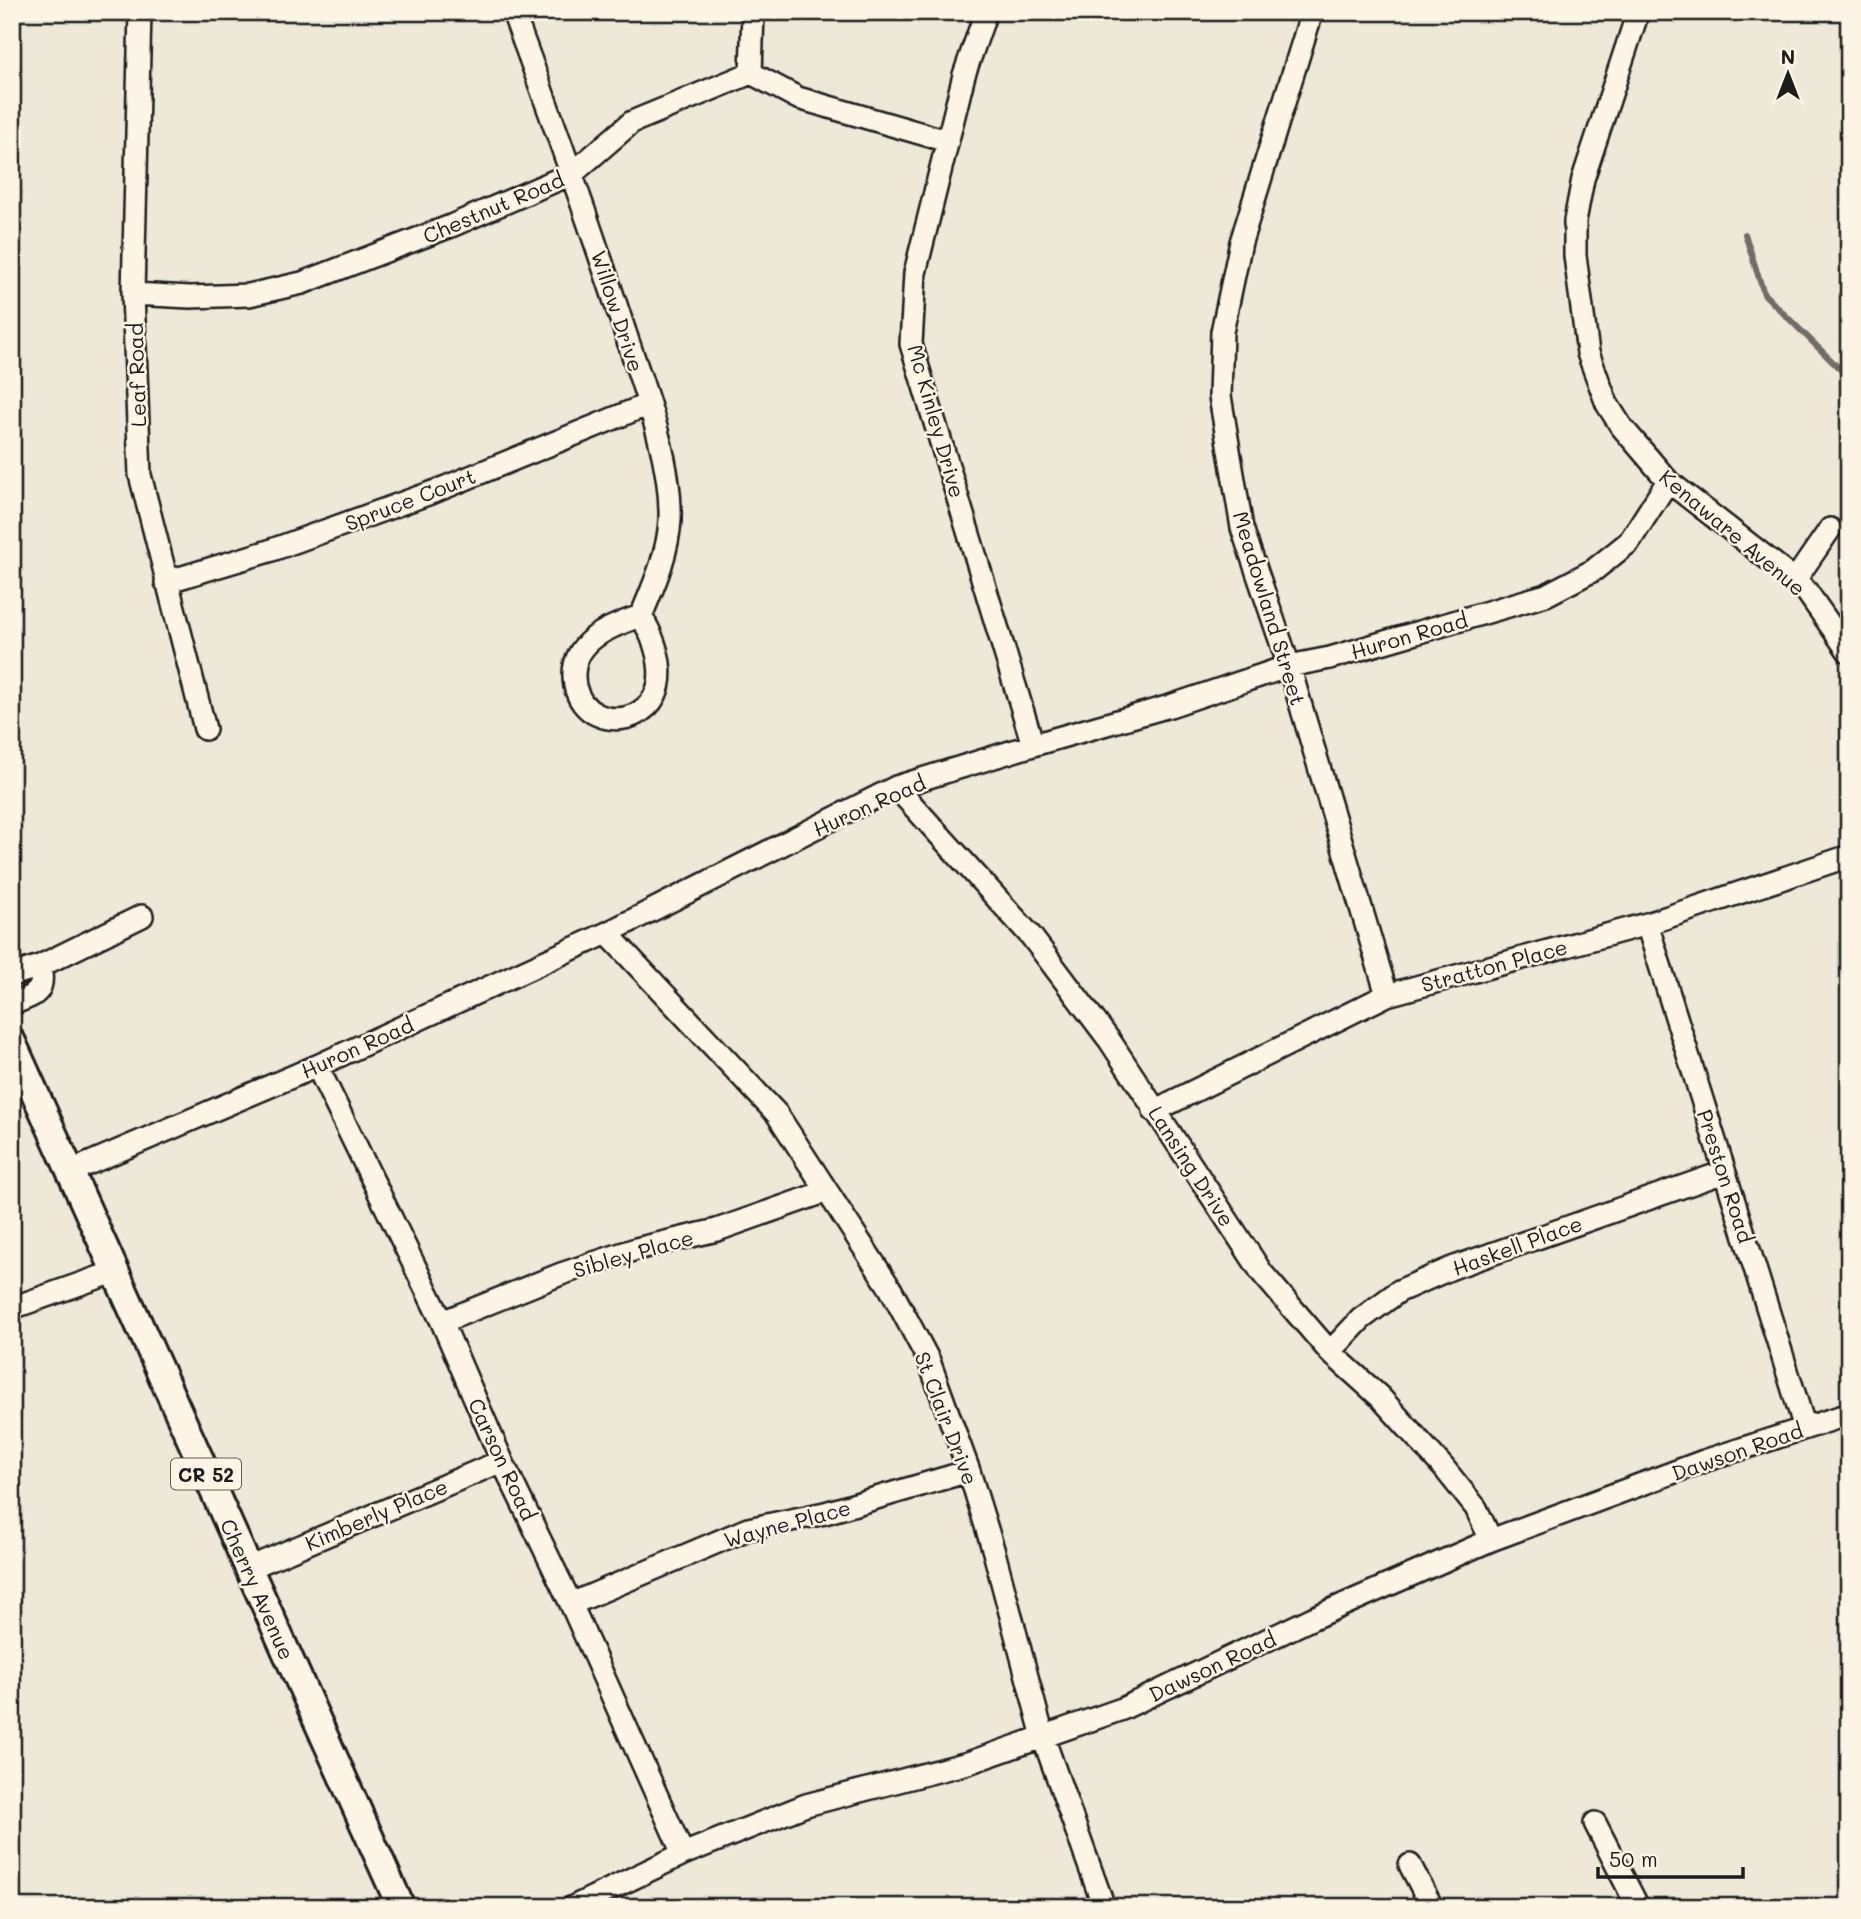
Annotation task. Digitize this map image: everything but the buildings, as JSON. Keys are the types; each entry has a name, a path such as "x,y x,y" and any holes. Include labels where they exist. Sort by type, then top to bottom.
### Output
{"main road":[{"name":"Cherry Avenue","path":"12,1042 401,1907"}],"street":[{"name":"Leaf Road","path":"140,12 133,294 140,475 205,729"},
{"name":"Willow Drive","path":"513,12 573,173 649,404 663,461 670,518 664,557 641,616"},
{"path":"753,12 751,73 799,98 947,141"},
{"name":"Mc Kinley Drive","path":"986,12 964,75 915,273 911,344 1033,745"},
{"name":"Meadowland Street","path":"1312,12 1241,242 1222,332 1220,396 1242,528 1289,666 1387,995"},
{"name":"Kenaware Avenue","path":"1639,12 1583,179 1575,221 1579,304 1588,353 1608,404 1621,426 1668,481 1795,580 1807,592 1849,652"},
{"name":"Chestnut Road","path":"133,294 190,297 248,295 302,283 451,226 573,173 632,122 751,73"},
{"name":"Spruce Court","path":"166,582 269,551 436,491 649,404"},
{"name":"Huron Road","path":"69,1172 317,1066 607,933 896,787 1170,706 1289,666 1330,658 1546,595 1594,570 1629,541 1668,481"},
{"path":"1795,580 1830,529"},
{"path":"641,616 651,632 661,674 660,687 654,699 636,714 616,719 598,715 584,706 577,692 573,674 576,657 591,639 616,624 641,616"},
{"name":"Lansing Drive","path":"896,787 1031,936 1110,1041 1262,1273 1330,1352 1380,1397 1444,1468 1476,1507 1491,1540"},
{"name":"Stratton Place","path":"1154,1111 1387,995 1647,924 1849,856"},
{"path":"12,975 40,966 142,916"},
{"name":"Preston Road","path":"1647,924 1805,1428"},
{"name":"St Clair Drive","path":"607,933 777,1114 890,1289 929,1361 969,1471 994,1552 1044,1737 1104,1907"},
{"path":"12,1004 34,995 39,990 42,982 40,966"},
{"name":"Carson Road","path":"317,1066 442,1322 502,1461 571,1604 683,1854"},
{"name":"Haskell Place","path":"1330,1352 1361,1319 1399,1291 1452,1268 1724,1172"},
{"name":"Sibley Place","path":"442,1322 561,1274 636,1249 717,1230 827,1191"},
{"path":"12,1308 114,1272"},
{"name":"Dawson Road","path":"573,1907 683,1854 806,1805 968,1763 1122,1709 1313,1618 1491,1540 1704,1461 1849,1414"},
{"name":"Kimberly Place","path":"250,1568 502,1461"},
{"name":"Wayne Place","path":"571,1604 748,1529 825,1513 969,1471"},
{"path":"1595,1823 1638,1907"},
{"path":"1410,1865 1432,1907"}],"waterway":[{"path":"1745,234 1764,294 1849,378"}]}
